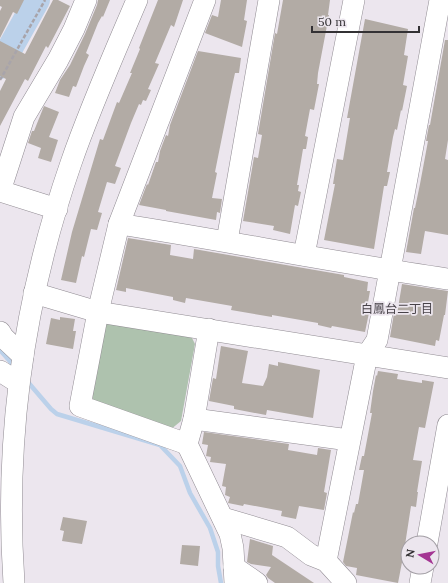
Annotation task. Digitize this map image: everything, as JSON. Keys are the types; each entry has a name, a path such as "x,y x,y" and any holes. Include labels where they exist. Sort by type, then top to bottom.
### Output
{"street":[{"path":"56,209 0,191 24,117 58,60 74,29 86,0"},
{"path":"14,583 6,455 34,292 56,209 71,162 136,0"},
{"path":"187,444 80,406 98,312 118,224 205,0"},
{"path":"227,241 269,0"},
{"path":"304,255 354,0"},
{"path":"326,561 367,355 377,340 440,0"},
{"path":"118,224 448,279"},
{"path":"34,292 98,312 448,368"},
{"path":"209,329 194,419 187,444 230,534 234,575 256,583"},
{"path":"0,332 3,337 23,356"},
{"path":"0,371 19,383"},
{"path":"194,419 350,440"},
{"path":"429,535 445,462 448,425"},
{"path":"223,518 287,538 311,555 326,561 346,583"}],"path":[{"path":"0,80 44,0"}],"green space":[{"path":"106,320 191,336 195,344 181,421 170,430 95,404 90,393"}],"building":[{"path":"0,0 24,0 17,14 13,12 0,38 0,11 2,7 0,6"},
{"path":"53,0 58,0 70,6 48,48 46,46 28,81 25,79 0,126 0,91 6,79 0,76 0,41 25,54"},
{"path":"98,0 110,0 103,17 102,16 98,23 86,53 89,55 76,87 73,86 69,97 55,93 60,80 70,65 85,34"},
{"path":"158,0 183,0 174,27 171,25 155,63 159,64 148,89 151,90 146,101 143,100 141,105 139,104 115,166 121,168 115,184 107,182 98,212 102,213 97,230 91,229 84,257 82,256 76,283 61,280 72,232 100,139 103,140 117,102 119,103 132,73 130,73"},
{"path":"221,0 247,0 244,20 247,21 242,47 205,33 212,15 218,17"},
{"path":"283,0 330,0 329,15 318,73 317,84 319,84 314,110 310,109 305,136 308,137 306,149 303,149 297,185 299,185 298,191 301,192 298,206 295,205 290,234 273,230 274,226 243,221 254,157 258,158 262,135 258,134 275,33 277,34"},
{"path":"365,19 408,29 404,55 408,56 403,85 407,86 397,130 395,129 393,137 387,172 390,172 387,186 384,186 374,249 324,240 335,184 333,184 337,159 343,160 350,118 347,118"},
{"path":"445,40 448,40 448,140 445,159 448,160 448,235 425,231 421,254 406,252 428,141 426,141"},
{"path":"198,51 241,58 239,73 235,73 215,172 217,173 212,198 222,199 220,213 217,212 216,220 139,205 156,162 158,162 160,151 166,135 168,136 170,125"},
{"path":"44,106 59,112 49,137 58,140 51,162 38,158 41,148 28,143"},
{"path":"128,238 171,245 170,255 193,259 194,249 344,275 344,277 368,282 367,291 370,291 367,308 370,308 365,332 332,326 331,328 318,325 318,323 272,315 272,317 231,310 232,306 186,298 185,303 173,300 173,297 126,288 126,292 116,290"},
{"path":"402,284 448,291 445,315 439,341 436,340 435,346 390,337 394,313 397,314"},
{"path":"60,317 75,319 73,331 76,331 73,349 46,344 51,318 60,320"},
{"path":"221,346 248,351 242,383 263,386 267,377 269,364 278,366 278,362 320,370 313,418 267,410 266,415 234,409 234,406 209,401 213,378 216,379"},
{"path":"378,371 398,374 397,379 422,383 422,380 434,382 425,428 419,427 413,460 422,461 416,507 411,506 407,535 400,535 400,573 398,583 356,575 357,568 346,566 343,562 353,512 354,513 356,504 358,504 364,470 359,470 362,456 364,456 372,413 370,413 373,391 376,375 377,376"},
{"path":"204,432 289,444 288,450 317,455 318,448 331,450 324,492 327,493 324,510 299,506 296,519 281,516 282,511 244,504 243,506 228,503 230,497 225,495 226,487 222,486 226,464 210,462 211,457 206,456 208,445 202,444"},
{"path":"63,517 87,521 82,544 62,541 64,531 60,530"},
{"path":"250,539 273,546 272,555 314,583 275,583 266,575 271,567 247,562"},
{"path":"182,545 200,546 198,566 180,564"}],"waterway":[{"path":"0,66 37,0"},
{"path":"0,350 16,368"},
{"path":"27,381 57,414 160,445 180,466 190,493 210,528 218,552 218,566 221,583"}],"district":[{"name":"白鳳台二丁目","path":"397,309"}]}
